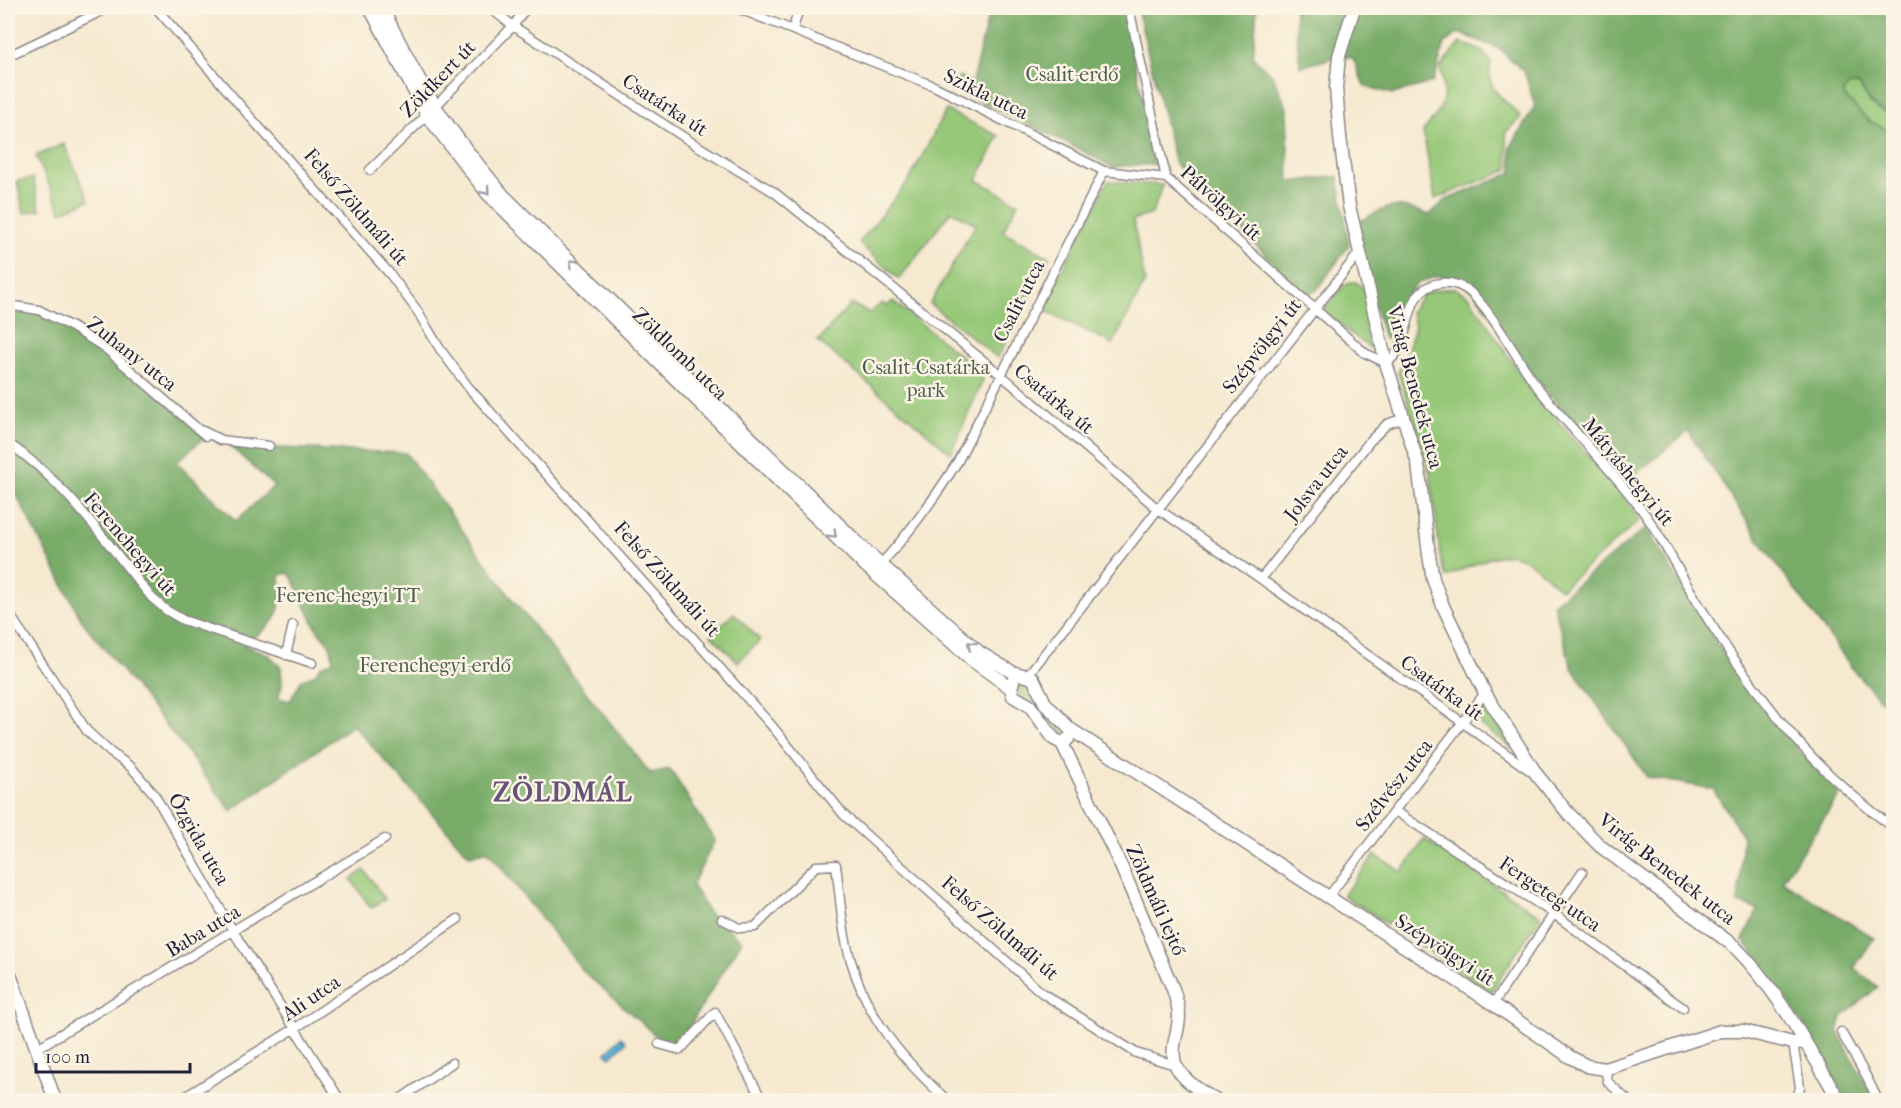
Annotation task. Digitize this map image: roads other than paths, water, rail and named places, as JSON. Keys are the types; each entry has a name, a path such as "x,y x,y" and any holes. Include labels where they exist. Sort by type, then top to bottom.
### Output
{"street":[{"path":"8,56 108,8"},
{"name":"Felső Zöldmáli út","path":"156,8 390,274 469,388 772,726 844,815 1042,993 1136,1053 1175,1065 1185,1077 1215,1101"},
{"name":"Zöldlomb utca","path":"370,8 431,110 503,195 789,477 877,568 973,661 1011,688"},
{"name":"Zöldlomb utca","path":"382,8 418,78 431,110"},
{"name":"Csatárka út","path":"490,8 513,26 696,145 774,192 1000,375 1158,509 1261,579 1537,775"},
{"name":"Zöldkert út","path":"370,170 513,26 526,8"},
{"name":"Szikla utca","path":"737,8 934,86 1104,171 1166,178"},
{"path":"793,29 800,8"},
{"name":"Pálvölgyi út","path":"1129,8 1166,178 1365,353 1386,363"},
{"path":"1354,8 1340,56 1336,88 1349,206 1359,254"},
{"name":"Csalit utca","path":"877,568 904,539 935,498 973,433 1104,171"},
{"name":"Szépvölgyi út","path":"1359,254 1040,658 1034,674 1014,680 1011,692 1017,699 1030,706 1054,739 1067,738 1103,750 1493,1004 1570,1057 1587,1066 1605,1069"},
{"name":"Virág Benedek utca","path":"1359,254 1386,363 1418,464 1433,579 1443,606 1485,693 1537,775 1568,813 1600,846 1734,946 1749,961 1763,978 1799,1042 1839,1101"},
{"name":"Mátyáshegyi út","path":"1386,363 1399,352 1410,311 1418,295 1439,283 1453,284 1468,291 1486,311 1542,393 1626,489 1648,518 1702,611 1777,717 1825,771 1851,796 1893,828"},
{"name":"Zuhany utca","path":"8,304 39,310 105,348 206,436"},
{"name":"Jolsva utca","path":"1261,579 1370,441 1387,424 1404,418"},
{"name":"Zuhany utca","path":"197,428 221,440 269,446"},
{"name":"Ferenchegyi út","path":"8,443 51,479 152,598 166,610 183,620 312,663"},
{"name":"Zöldlomb utca","path":"877,568 980,653 998,665 1027,677"},
{"name":"Őzgida utca","path":"8,612 87,731 131,767 154,794 233,931 340,1101"},
{"path":"286,655 293,625"},
{"name":"Szépvölgyi út","path":"1027,677 1067,738"},
{"name":"Szélvész utca","path":"1329,897 1485,693"},
{"name":"Zöldmáli lejtő","path":"1067,738 1069,758 1121,866 1173,989 1179,1016 1173,1054 1175,1065"},
{"name":"Fergeteg utca","path":"1395,811 1554,914 1683,1008"},
{"name":"Baba utca","path":"36,1049 385,839"},
{"path":"722,919 739,928 755,927 816,866 836,865 850,961 871,1013 893,1046 915,1071 947,1101"},
{"path":"1493,1004 1582,873"},
{"name":"Ali utca","path":"180,1101 294,1029 458,919"},
{"path":"8,969 55,1101"},
{"path":"659,1044 680,1050 715,1012 762,1101"},
{"path":"1627,1101 1608,1082 1605,1069 1721,1031 1743,1031 1799,1042 1800,1087 1797,1101"},
{"path":"1841,1032 1878,1101"},
{"path":"399,1101 453,1063"}],"water":[{"path":"621,1037 626,1042 611,1057 606,1053"}],"district":[{"name":"ZÖLDMÁL","path":"563,792"}],"park label":[{"name":"Csalit-erdő","path":"1072,74"},
{"name":"Csalit-Csatárka park","path":"926,378"},
{"name":"Ferenc-hegyi TT","path":"348,595"},
{"name":"Ferenchegyi-erdő","path":"435,665"}]}
